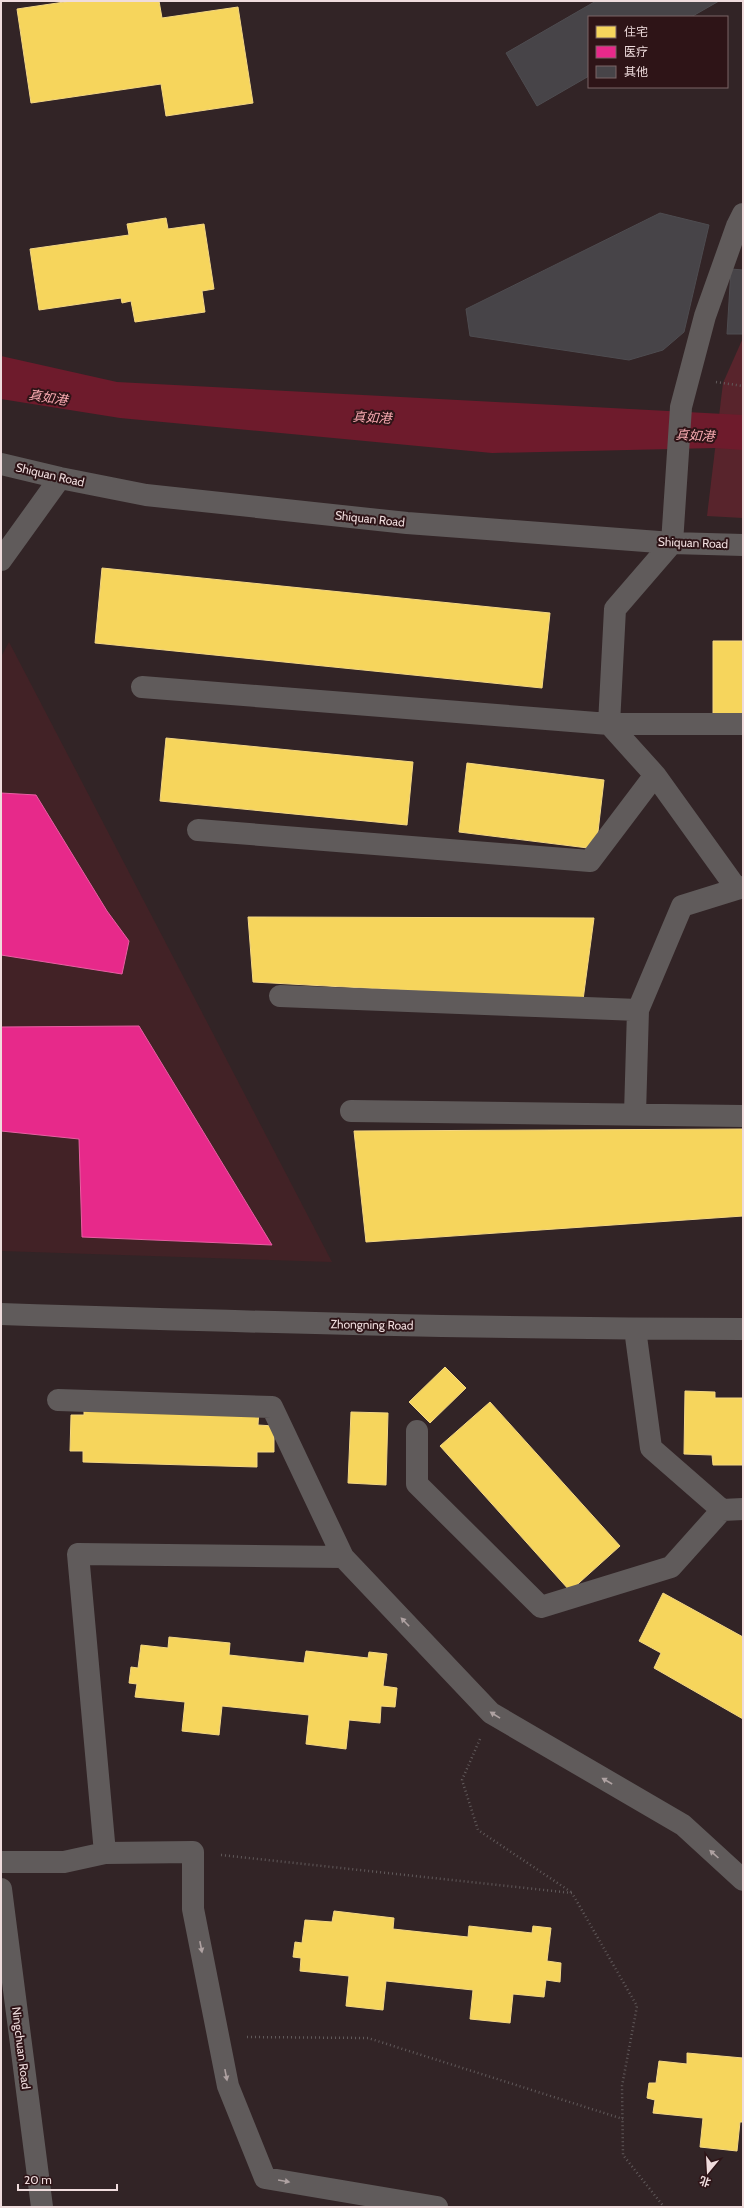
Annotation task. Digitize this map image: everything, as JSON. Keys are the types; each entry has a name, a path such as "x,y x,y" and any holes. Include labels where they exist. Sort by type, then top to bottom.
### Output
{"street":[{"path":"635,1114 638,1010 682,906 740,888 655,776 609,724 615,609 672,543 681,408 704,316 743,214"},
{"name":"Shiquan Road","path":"1,464 60,478 146,495 407,523 672,543 743,545"},
{"path":"1,560 60,478"},
{"path":"142,687 609,724 743,724"},
{"path":"198,830 590,861 655,776"},
{"path":"280,996 638,1010"},
{"path":"351,1111 743,1116"},
{"name":"Zhongning Road","path":"1,1314 369,1326 743,1329"},
{"path":"416,1431 417,1484 541,1607 671,1567 732,1509 651,1448 635,1329"},
{"path":"58,1400 272,1407 343,1557 491,1713 683,1825 743,1880"},
{"path":"105,1853 78,1554 343,1557"},
{"path":"1,1862 64,1862 105,1853 193,1852 193,1909 228,2086 265,2178 437,2207"},
{"name":"Ningchuan Road","path":"1,1888 42,2207"}],"path":[{"path":"491,1713 462,1780 478,1830 572,1893 637,2006 622,2086 623,2155 664,2207"},
{"path":"193,1852 572,1893"},
{"path":"218,2036 368,2038 623,2119"}],"shaded area":[{"path":"743,338 743,518 707,516 723,383"},
{"path":"9,642 332,1262 1,1251 1,657"}],"water":[{"name":"真如港","path":"1,356 117,382 743,415 743,450 715,448 492,453 120,418 1,399"}],"building: 住宅":[{"path":"71,1 159,1 162,18 238,7 253,103 166,116 161,84 31,103 17,9"},
{"path":"166,218 168,229 204,224 214,289 202,291 205,312 135,322 131,301 122,303 121,298 39,310 30,249 129,235 127,224"},
{"path":"102,568 550,613 542,688 95,643"},
{"path":"713,641 743,641 743,715 713,715"},
{"path":"166,738 413,762 407,825 160,801"},
{"path":"467,763 604,780 596,849 459,832"},
{"path":"248,917 594,918 583,1000 253,982"},
{"path":"743,1129 743,1216 366,1242 354,1131"},
{"path":"445,1367 466,1388 430,1423 409,1402"},
{"path":"685,1391 715,1392 715,1398 743,1398 743,1465 713,1465 712,1455 684,1454"},
{"path":"490,1402 620,1546 570,1591 440,1446"},
{"path":"84,1404 259,1409 258,1425 274,1426 274,1452 257,1452 257,1467 83,1462 83,1451 70,1451 71,1415 84,1415"},
{"path":"351,1412 388,1413 386,1485 348,1483"},
{"path":"663,1593 743,1637 743,1719 654,1668 661,1653 639,1641"},
{"path":"169,1637 230,1643 229,1655 304,1663 306,1651 368,1658 369,1652 387,1654 383,1686 397,1688 395,1707 381,1706 380,1723 349,1720 346,1749 306,1744 309,1715 222,1706 219,1735 182,1731 185,1702 135,1697 137,1684 129,1683 131,1667 138,1668 141,1645 168,1648"},
{"path":"334,1911 394,1918 393,1929 468,1937 469,1926 532,1933 533,1926 551,1928 547,1961 561,1963 560,1982 546,1980 544,1997 513,1994 510,2023 470,2019 473,1990 386,1981 383,2010 346,2006 349,1976 300,1971 301,1958 293,1957 295,1942 302,1943 305,1920 332,1922"},
{"path":"687,2053 743,2058 743,2122 740,2122 737,2151 700,2147 703,2118 653,2113 655,2100 647,2098 649,2083 656,2083 659,2061 687,2064"}],"building: 医疗":[{"path":"1,793 36,795 107,911 129,941 122,974 1,955"},
{"path":"139,1026 272,1245 82,1237 79,1139 1,1131 1,1027"}],"building: 其他":[{"path":"596,1 719,1 693,16 588,16 588,77 537,106 506,53"},
{"path":"660,213 709,225 684,332 663,350 629,360 470,336 466,309"},
{"path":"731,269 743,270 743,334 727,334"}]}
